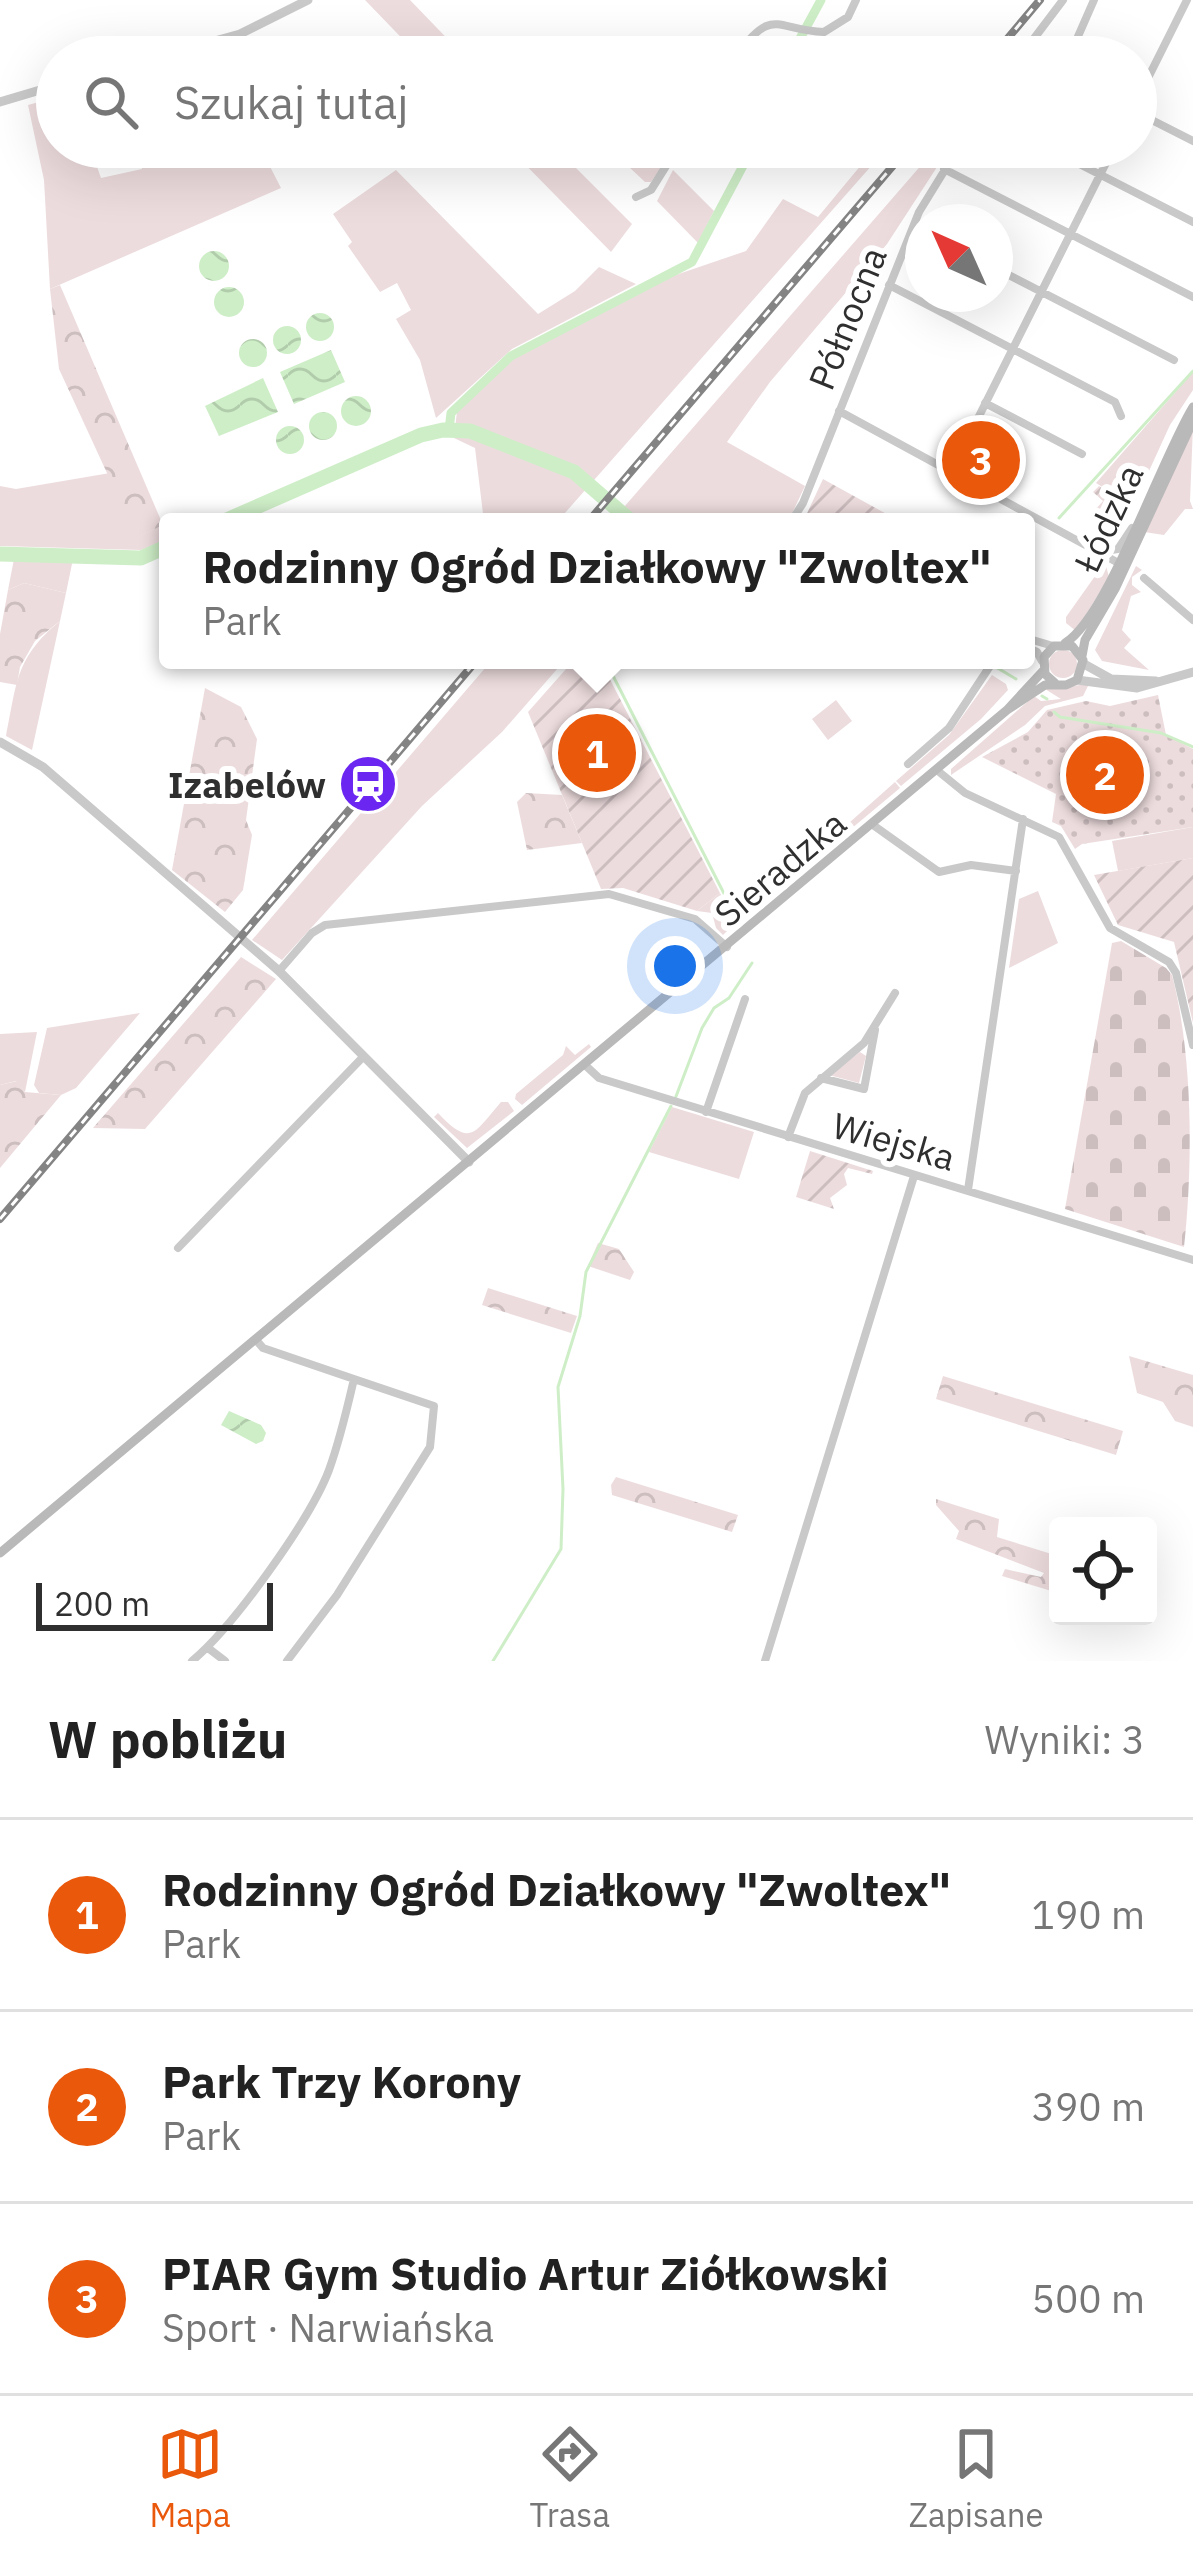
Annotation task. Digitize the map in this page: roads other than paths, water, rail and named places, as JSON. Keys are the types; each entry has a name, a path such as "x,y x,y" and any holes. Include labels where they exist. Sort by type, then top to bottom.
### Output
{"main road":[{"name":"Łódzka","path":"1059,645 1076,634 1122,565 1136,522 1193,407"},
{"name":"Łódzka","path":"1083,660 1085,640 1193,421"},
{"path":"1059,645 1072,646 1083,660 1077,680 1066,685 1055,683 1043,666 1059,645"},
{"name":"Sieradzka","path":"0,1553 938,771 1007,710 1043,666"},
{"name":"Sieradzka","path":"1007,710 1055,683"}],"street":[{"path":"228,36 308,0"},
{"path":"754,36 763,26 779,22 808,31 834,28 856,0"},
{"path":"1038,36 1063,0"},
{"path":"1079,36 1094,0"},
{"path":"1157,60 1187,0"},
{"path":"0,102 36,92"},
{"path":"1157,123 1193,141"},
{"path":"636,196 651,190 665,168"},
{"path":"1088,168 1193,222"},
{"path":"952,470 1103,168"},
{"path":"944,169 1193,297"},
{"name":"Północna","path":"925,204 944,169"},
{"name":"Północna","path":"798,513 905,246"},
{"path":"1013,277 1174,360"},
{"path":"889,285 1115,402 1120,416"},
{"path":"985,403 1082,454"},
{"path":"839,411 1030,513"},
{"path":"1035,516 1122,565"},
{"path":"1097,550 1118,549 1136,522"},
{"path":"1144,578 1193,620"},
{"path":"1035,644 1059,645"},
{"path":"1035,650 1043,666"},
{"path":"1083,660 1111,679 1156,681 1193,671"},
{"path":"908,764 944,734 988,669"},
{"path":"1077,680 1129,688 1156,681"},
{"path":"0,742 43,767 279,971 469,1162"},
{"path":"938,771 964,793 1059,837 1114,932 1169,962 1176,973 1193,1045"},
{"path":"968,1190 1023,819"},
{"path":"874,825 939,872 971,865 1016,872"},
{"path":"279,971 312,933 326,925 609,894 695,919 727,947"},
{"path":"788,1138 800,1102 819,1077 850,1056 875,1029 895,993"},
{"path":"706,1112 745,999"},
{"path":"819,1077 864,1089 875,1029"},
{"path":"178,1247 364,1057"},
{"name":"Wiejska","path":"585,1066 598,1078 1193,1260"},
{"path":"765,1661 914,1176"},
{"path":"256,1340 262,1348 434,1406 433,1439 337,1595 287,1661"},
{"path":"192,1661 208,1648 314,1502 336,1450 354,1378"},
{"path":"208,1648 225,1661"}],"water":[{"path":"214,251 229,266 214,281 199,266"},
{"path":"229,287 244,302 229,317 214,302"},
{"path":"320,313 330,317 334,327 330,337 320,341 310,337 306,327 310,317"},
{"path":"287,326 297,330 301,340 297,350 287,354 277,350 273,340 277,330"},
{"path":"253,339 263,343 267,353 263,363 253,367 243,363 239,353 243,343"},
{"path":"331,350 345,382 294,404 280,372"},
{"path":"263,378 278,412 219,436 205,406"},
{"path":"356,396 371,411 356,426 341,411"},
{"path":"323,412 333,416 337,426 333,436 323,440 313,436 309,426 313,416"},
{"path":"290,426 300,430 304,440 300,450 290,454 280,450 276,440 280,430"},
{"path":"229,1411 261,1425 266,1433 263,1441 256,1444 221,1425"}],"waterway":[{"path":"801,36 821,0"},
{"path":"449,430 451,413 511,356 692,262 742,168"},
{"path":"1059,518 1193,371"},
{"path":"243,513 421,435 443,430 470,431 574,472 622,513"},
{"path":"0,554 141,558 159,550"},
{"path":"610,669 737,919"},
{"path":"999,669 1016,679"},
{"path":"1042,696 1047,699"},
{"path":"1054,712 1060,717 1161,733 1193,747"},
{"path":"675,1099 702,1028 752,963"},
{"path":"493,1661 561,1549 558,1387 580,1316 586,1272 671,1106"}],"railway":[{"path":"1010,36 1040,0"},
{"path":"596,513 891,168"},
{"path":"0,1219 469,669"}],"place":[{"name":"PIAR Gym Studio Artur Ziółkowski","path":"981,460"},
{"name":"Rodzinny Ogród Działkowy \"Zwoltex\"","path":"597,753"},
{"name":"Park Trzy Korony","path":"1105,775"},
{"name":"Izabelów","path":"368,784"}]}
